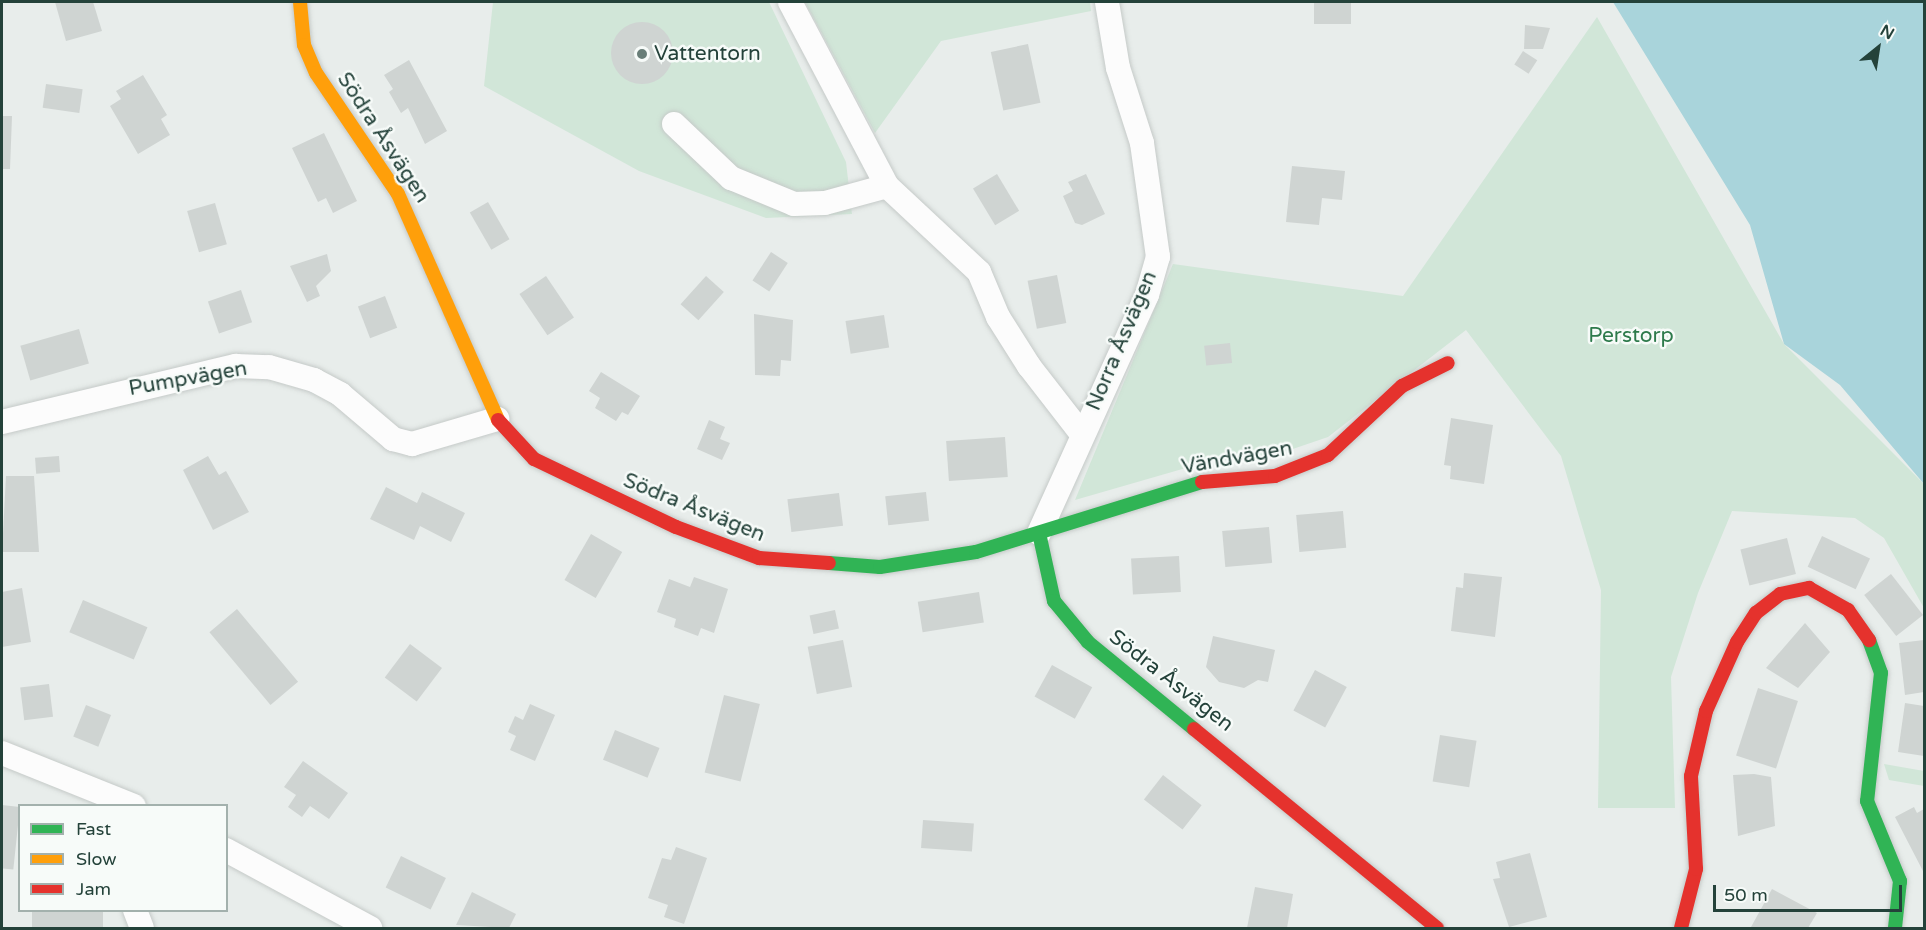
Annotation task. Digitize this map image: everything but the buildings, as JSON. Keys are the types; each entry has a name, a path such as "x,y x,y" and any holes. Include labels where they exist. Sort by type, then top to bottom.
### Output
{"street":[{"name":"Södra Åsvägen","path":"300,2 304,45 316,73 398,194 497,419 534,459 676,528 759,558 880,567 976,552 1039,533 1054,601 1088,642 1437,928"},
{"path":"790,2 887,186 979,272 998,317 1029,366 1081,433"},
{"name":"Norra Åsvägen","path":"1039,533 1081,433 1114,371 1158,257 1142,143 1118,68 1107,2"},
{"path":"674,124 731,178 794,204 836,201 887,186"},
{"name":"Vändvägen","path":"1039,533 1198,482 1251,480 1305,467 1342,446 1402,386 1448,363"},
{"name":"Pumpvägen","path":"2,422 236,366 269,367 314,380 340,393 393,440 412,444 497,419"},
{"path":"1682,928 1696,869 1691,776 1706,711 1737,642 1756,613 1780,594 1809,588 1848,610 1866,632 1881,673 1867,801 1900,881 1895,928"},
{"path":"2,753 129,804"},
{"path":"228,851 370,928"},
{"path":"136,912 142,928"}],"green space":[{"path":"493,2 769,2 846,162 852,214 766,218 639,171 484,86"},
{"path":"805,2 1090,2 1091,11 941,41 875,133"},
{"name":"Perstorp","path":"1597,17 1784,344 1924,484 1924,608 1884,538 1855,518 1732,511 1698,593 1671,677 1675,808 1598,808 1601,590 1561,456 1466,330 1328,437 1269,457 1210,461 1075,500 1173,264 1403,296"},
{"path":"1884,764 1924,771 1924,786 1889,780"}],"water":[{"path":"1613,2 1924,2 1924,484 1840,385 1784,344 1750,225"}],"traffic: fast":[{"path":"829,563 880,567 976,552 1202,482"},
{"path":"1039,533 1054,601 1088,642 1194,729"},
{"path":"1869,640 1881,673 1867,801 1900,881 1895,928"}],"traffic: slow":[{"path":"300,2 304,45 316,73 398,194 498,420"}],"traffic: jam":[{"path":"1202,482 1275,476 1328,455 1402,386 1448,363"},
{"path":"498,420 534,459 676,527 759,558 829,563"},
{"path":"1681,928 1696,869 1691,776 1706,711 1737,642 1756,613 1780,594 1809,588 1848,610 1869,640"},
{"path":"1194,729 1437,928"}],"place":[{"name":"Vattentorn","path":"642,54"}]}
